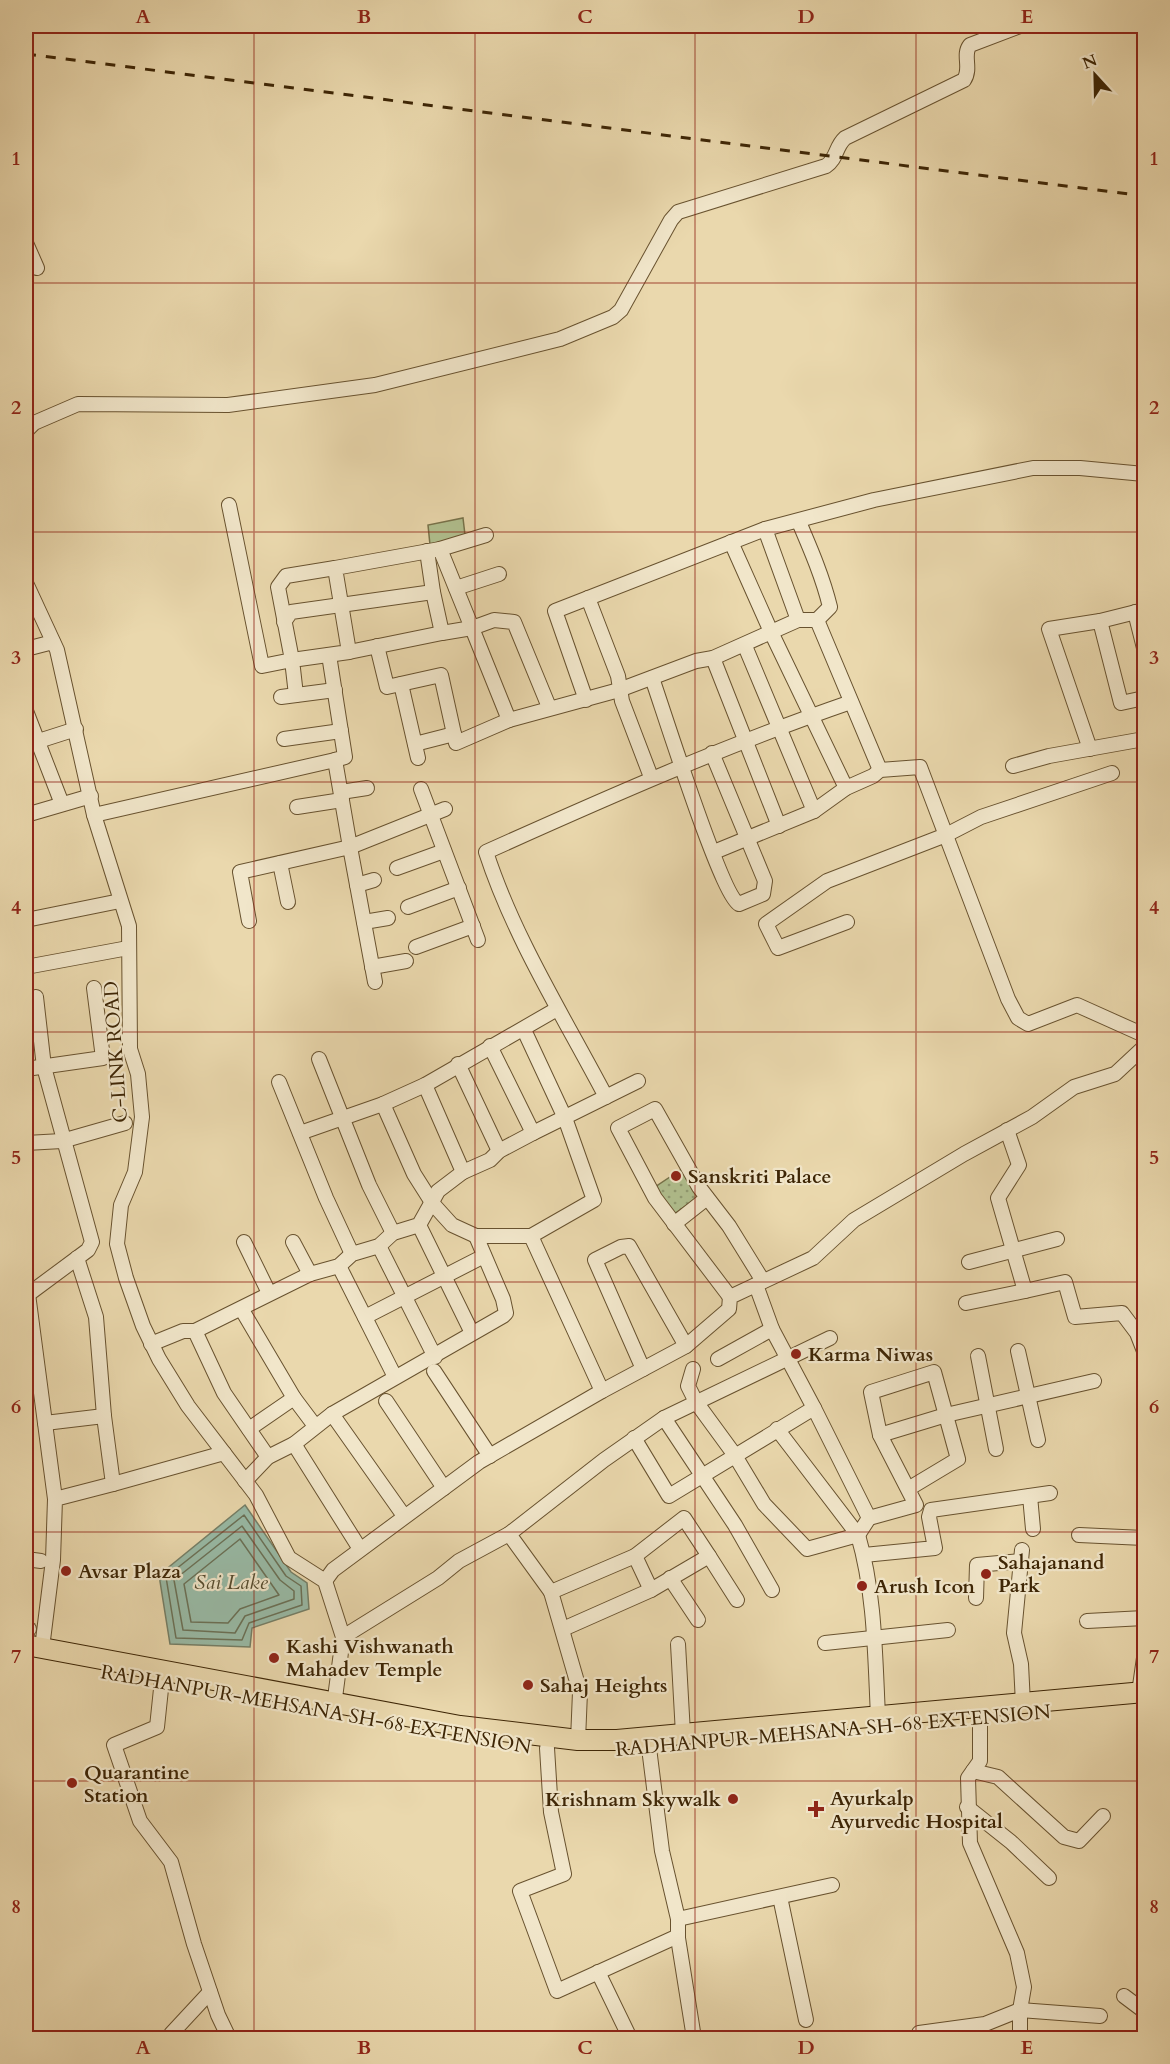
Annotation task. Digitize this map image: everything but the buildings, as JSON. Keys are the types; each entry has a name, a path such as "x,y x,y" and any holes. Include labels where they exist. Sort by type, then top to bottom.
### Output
{"highway":[{"name":"RADHANPUR-MEHSANA SH-68 EXTENSION","path":"29,1642 162,1676 334,1708 527,1748 649,1748 1143,1697"},
{"path":"334,1708 578,1740 617,1740 878,1716 981,1713 1023,1704 1143,1697"}],"street":[{"path":"26,431 34,423 78,404 228,405 375,386 560,339 613,317 621,310 671,220 678,212 826,166 836,157 839,145 845,138 964,80 968,70 968,46 1020,26"},
{"path":"26,243 37,268"},
{"path":"586,700 555,611 765,529 793,520 799,522 874,500 1033,468 1080,468 1144,474"},
{"path":"229,505 262,666 472,628 494,620 514,622 549,707"},
{"path":"377,646 387,687 441,675 456,743 509,720 549,707 586,700 620,690 696,661 713,658 772,634 798,620 817,620 830,607 819,577 818,564 799,522"},
{"path":"765,529 798,620"},
{"path":"296,695 292,660 278,587 286,576 434,550 486,535"},
{"path":"731,542 772,634 813,715 846,788"},
{"path":"434,550 456,588 509,720"},
{"path":"434,550 433,592 442,633"},
{"path":"335,568 349,652"},
{"path":"456,588 499,573"},
{"name":"C-LINK ROAD","path":"26,584 53,642 76,729 94,815 129,926 130,1049 138,1074 142,1117 135,1172 121,1205 117,1244 126,1278 151,1344 188,1406 256,1495 289,1557 325,1581"},
{"path":"284,622 291,612 433,592"},
{"path":"588,598 618,676 620,690 651,777"},
{"path":"1090,749 1049,629 1100,621 1140,611 1144,648"},
{"path":"817,620 880,770"},
{"path":"1100,621 1121,703 1144,698"},
{"path":"26,649 53,642"},
{"path":"745,646 814,811"},
{"path":"94,815 345,757 329,655"},
{"path":"713,658 779,826"},
{"path":"652,678 702,829 732,896 739,904 763,894 765,889 712,753"},
{"path":"401,684 418,758"},
{"path":"281,697 335,690"},
{"path":"606,1097 557,1009 496,883 486,852 651,777 779,726 851,702"},
{"path":"26,711 32,743 62,804"},
{"path":"32,743 76,729"},
{"path":"284,739 341,731"},
{"path":"415,744 454,734"},
{"path":"1013,766 1049,756 1144,739"},
{"path":"334,760 375,982"},
{"path":"714,852 814,811 846,788 873,776 880,770 920,768 1008,999 1018,1018 1028,1024 1077,1005 1144,1035"},
{"path":"847,922 778,948 766,924 827,881 946,835 999,810 1112,773"},
{"path":"297,807 367,788"},
{"path":"421,789 478,940"},
{"path":"26,815 91,796"},
{"path":"249,921 240,872 350,847 445,809"},
{"path":"397,868 444,851"},
{"path":"280,863 288,902"},
{"path":"357,885 374,880"},
{"path":"408,908 459,888"},
{"path":"26,920 120,901"},
{"path":"364,922 388,918"},
{"path":"416,947 473,926"},
{"path":"26,967 128,948"},
{"path":"372,967 406,961"},
{"path":"26,1069 103,1058 94,988"},
{"path":"29,1642 53,1560 55,1499 27,1295 88,1250 92,1242 62,1141 44,1068 36,997"},
{"path":"300,1133 383,1104 425,1084 490,1046 524,1030 557,1009"},
{"path":"383,1104 414,1174 433,1204 452,1225 476,1236 531,1236 594,1200 565,1118 524,1030"},
{"path":"490,1046 533,1133"},
{"path":"730,1297 813,1258 854,1220 1032,1117 1074,1087 1115,1074 1144,1047"},
{"path":"319,1059 369,1185 393,1233"},
{"path":"458,1064 499,1152"},
{"path":"151,1344 183,1331 195,1331 236,1310 242,1310 269,1293 310,1274 339,1266 352,1254 379,1246 393,1233 419,1225 433,1204 438,1191 463,1172 490,1160 499,1152 533,1133 638,1081"},
{"path":"279,1082 326,1198 352,1254"},
{"path":"425,1084 463,1172"},
{"path":"334,1708 343,1637 325,1581 333,1570 404,1516 490,1456 602,1390 686,1346 729,1309 730,1297 655,1198 618,1128 655,1109 760,1283 772,1329 869,1518"},
{"path":"26,1143 62,1141 125,1123"},
{"path":"1007,1130 1019,1165 998,1198 1025,1291"},
{"path":"674,1224 707,1198"},
{"path":"419,1225 472,1333"},
{"path":"245,1481 268,1456 294,1444 332,1414 395,1377 435,1364 472,1333 497,1321 506,1313 503,1299 476,1236"},
{"path":"531,1236 602,1390"},
{"path":"969,1262 1057,1239"},
{"path":"244,1242 269,1293"},
{"path":"293,1242 310,1274"},
{"path":"379,1246 435,1364 490,1456"},
{"path":"643,1369 595,1260 612,1251 629,1246 686,1346"},
{"path":"365,1317 484,1256"},
{"path":"77,1258 96,1317 104,1416 114,1484"},
{"path":"339,1266 395,1377"},
{"path":"966,1303 1065,1282 1075,1317 1122,1313 1137,1333 1144,1351"},
{"path":"242,1310 294,1398 315,1426"},
{"path":"718,1359 772,1329"},
{"path":"195,1331 224,1393 268,1456"},
{"path":"343,1637 438,1578 459,1561 509,1534 634,1438 664,1418 830,1338"},
{"path":"1018,1351 1026,1396 1038,1440"},
{"path":"978,1356 996,1449"},
{"path":"693,1369 688,1386 696,1402 734,1454 764,1504 807,1549 858,1535 869,1518 916,1505 880,1435 871,1392 934,1372 958,1459 908,1489"},
{"path":"880,1435 945,1414 1094,1381"},
{"path":"249,1429 294,1398"},
{"path":"386,1401 444,1488"},
{"path":"669,1496 734,1454 809,1413 814,1408"},
{"path":"332,1414 404,1516"},
{"path":"45,1423 104,1416"},
{"path":"664,1418 702,1474 772,1590"},
{"path":"777,1429 858,1535 864,1556 874,1636 878,1716"},
{"path":"634,1438 737,1600"},
{"path":"294,1444 360,1549"},
{"path":"55,1499 224,1453"},
{"path":"864,1556 934,1548 929,1517 931,1510 1050,1493"},
{"path":"1030,1496 1033,1529"},
{"path":"551,1592 635,1556 684,1518"},
{"path":"509,1534 551,1592 580,1692 578,1740"},
{"path":"1079,1535 1144,1538"},
{"path":"635,1556 651,1590"},
{"path":"562,1629 651,1590 709,1556"},
{"path":"976,1598 977,1565 1021,1556 1014,1633 1021,1664 1023,1704"},
{"path":"26,1559 41,1562"},
{"path":"670,1578 698,1620"},
{"path":"1087,1621 1144,1618"},
{"path":"825,1643 874,1636 948,1630"},
{"path":"678,1644 683,1734"},
{"path":"1143,1697 1144,1658"},
{"path":"162,1676 157,1727 114,1745 140,1821 171,1862 210,1992 229,2038"},
{"path":"981,1713 980,1761 968,1778 967,1807 970,1843 1017,1953 1024,1987 1020,2010 1020,2038"},
{"path":"547,1748 551,1812 564,1874 520,1891 557,1991 678,1936"},
{"path":"649,1748 662,1851 678,1919 678,1936 691,2037"},
{"path":"973,1771 998,1777 1064,1837 1079,1841 1103,1816"},
{"path":"967,1807 1011,1842 1049,1878"},
{"path":"678,1919 832,1885"},
{"path":"780,1897 806,2020"},
{"path":"598,1972 630,2038"},
{"path":"169,2037 210,1992"},
{"path":"1124,1996 1144,2011"},
{"path":"919,2033 985,2024 1020,2010 1100,2016"}],"shaded area":[{"path":"463,518 465,535 430,545 428,525"},
{"path":"682,1169 700,1196 674,1214 655,1187"}],"water":[{"name":"Sai Lake","path":"245,1505 291,1572 307,1583 309,1609 252,1628 250,1647 170,1644 159,1575"}],"railway":[{"path":"26,54 1144,196"}],"place":[{"name":"Sanskriti Palace","path":"676,1176"},
{"name":"Karma Niwas","path":"796,1354"},
{"name":"Avsar Plaza","path":"66,1571"},
{"name":"Sahajanand Park","path":"986,1574"},
{"name":"Arush Icon","path":"862,1586"},
{"name":"Kashi Vishwanath Mahadev Temple","path":"274,1658"},
{"name":"Sahaj Heights","path":"528,1685"},
{"name":"Quarantine Station","path":"72,1783"},
{"name":"Krishnam Skywalk","path":"733,1799"},
{"name":"Ayurkalp Ayurvedic Hospital","path":"816,1809"}]}
